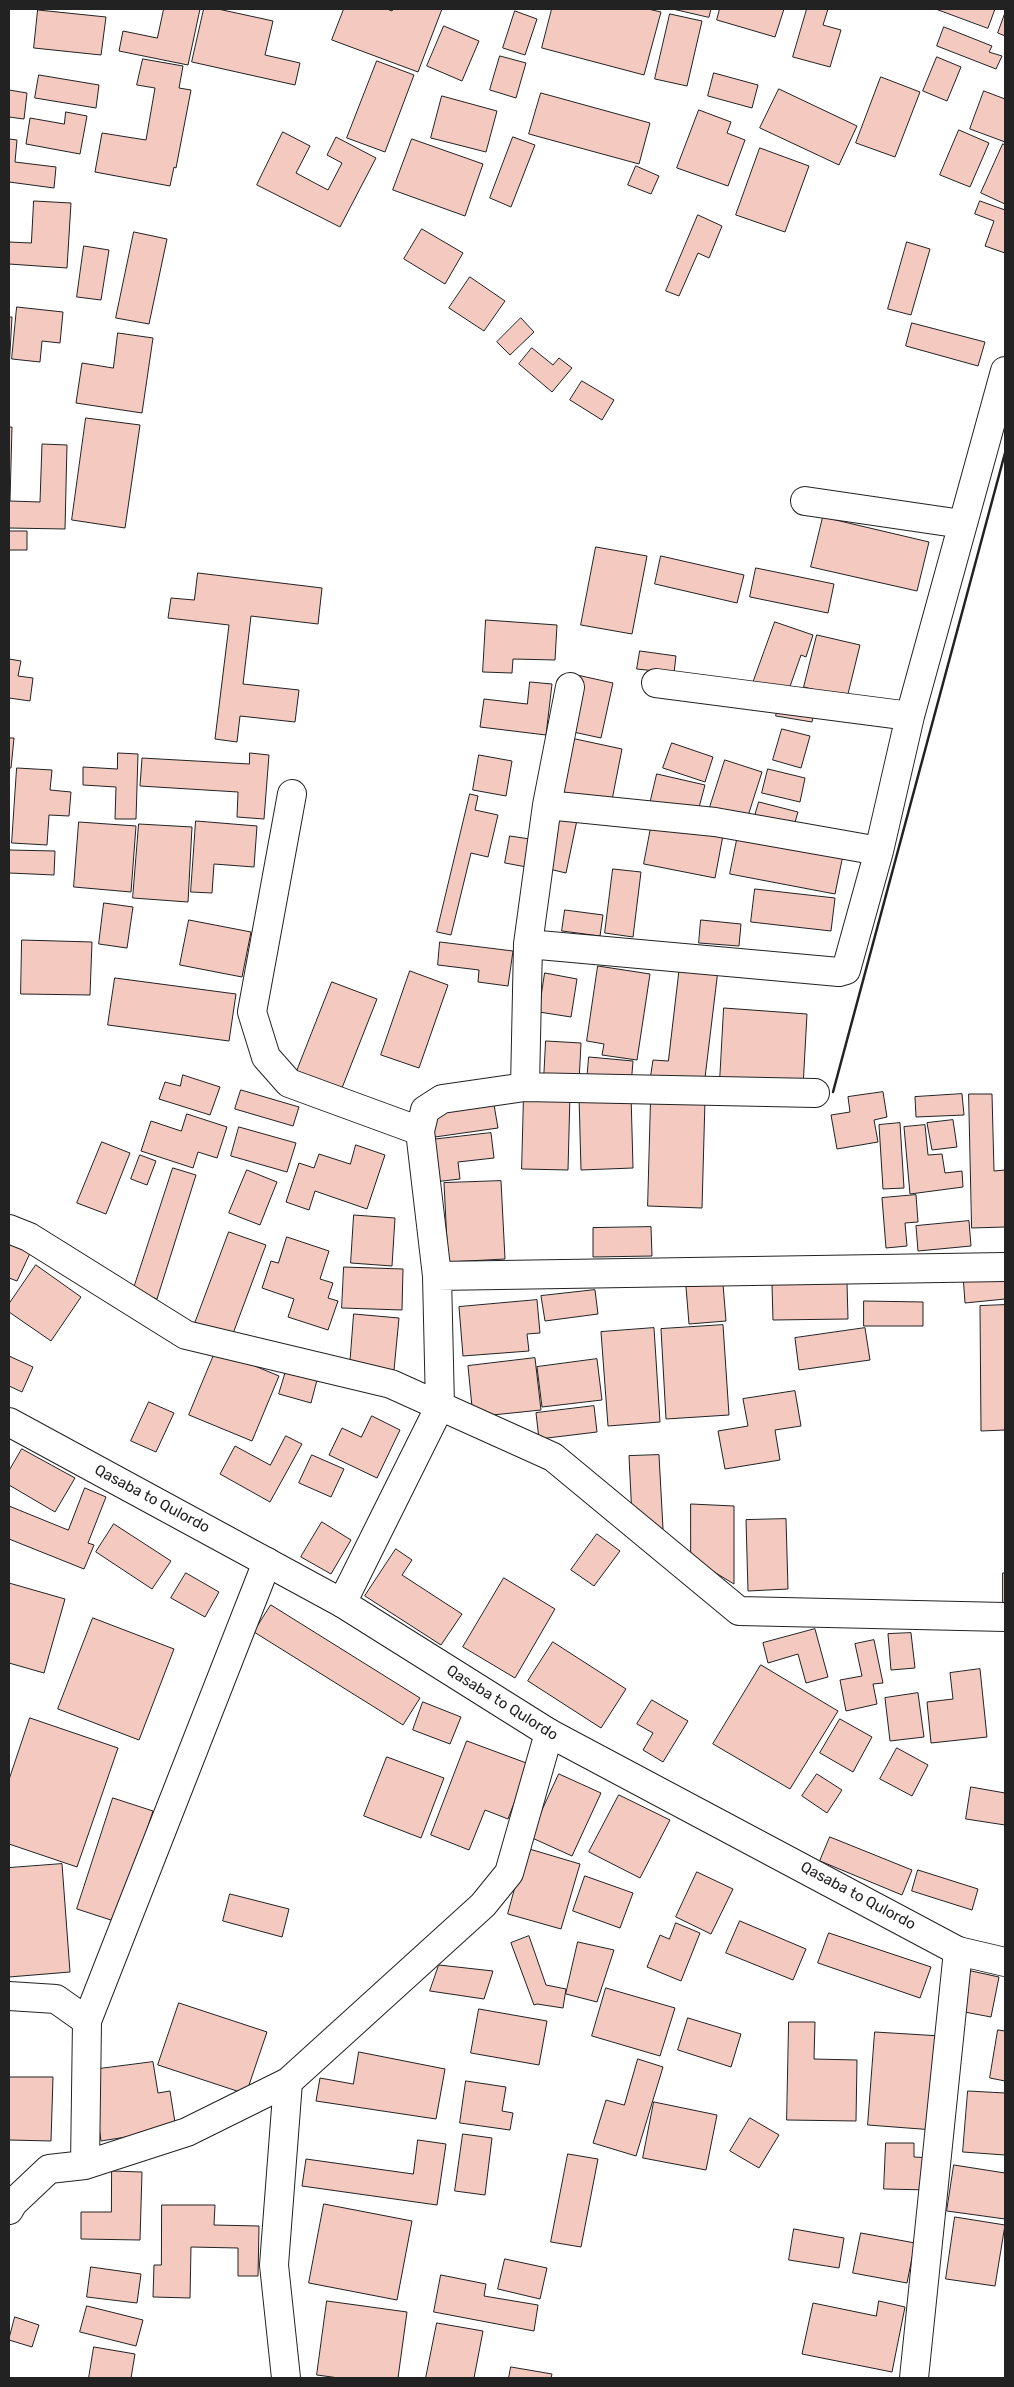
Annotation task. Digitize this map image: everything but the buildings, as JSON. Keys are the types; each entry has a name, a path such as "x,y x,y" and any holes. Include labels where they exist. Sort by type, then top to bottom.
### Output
{"street":[{"path":"528,944 839,972 846,970 878,850 910,716 1005,371"},
{"path":"806,501 962,524"},
{"path":"656,683 910,716"},
{"path":"525,1087 528,944 547,805 570,687"},
{"path":"292,794 252,1012 266,1057 290,1083 420,1131"},
{"path":"547,805 715,822 878,850"},
{"path":"342,1604 440,1406 437,1276 420,1131 425,1110 442,1099 525,1087 815,1093"},
{"path":"9,1229 29,1237 186,1335 391,1384 553,1456 739,1611 1005,1617"},
{"path":"437,1276 1005,1267"},
{"name":"Qasaba to Qulordo","path":"9,1422 342,1604 549,1733 958,1951 1005,1962"},
{"path":"85,2165 87,2021 267,1562"},
{"path":"9,2210 49,2169 85,2165 187,2132 288,2082 483,1905 509,1873 549,1733"},
{"path":"914,2378 958,1951"},
{"path":"9,1996 56,1999 87,2021"},
{"path":"286,2378 274,2265 288,2082"}],"wall":[{"path":"833,1092 1005,453"}]}
